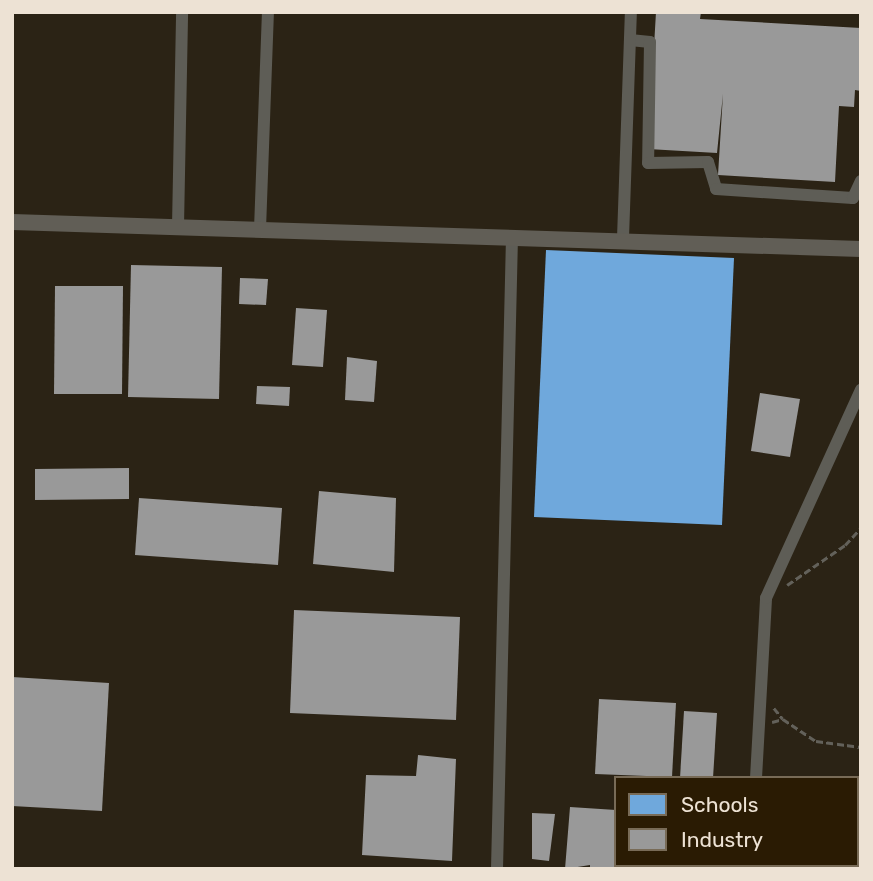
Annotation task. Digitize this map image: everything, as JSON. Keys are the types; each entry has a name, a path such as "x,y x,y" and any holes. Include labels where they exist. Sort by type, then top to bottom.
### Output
{"main road":[{"path":"12,222 623,239 861,249"}],"street":[{"path":"177,226 182,12"},
{"path":"260,229 268,12"},
{"path":"623,239 631,12"},
{"path":"630,40 650,42 648,163 708,162 716,189 853,198 861,181"},
{"path":"497,869 512,236"},
{"path":"756,776 766,598 861,390"}],"path":[{"path":"766,598 810,571 861,528"},
{"path":"759,727 783,719 816,741 861,747"}],"building: Schools":[{"path":"546,250 734,258 722,525 534,517"}],"building: Industry":[{"path":"656,12 701,12 700,19 861,28 861,91 855,90 854,107 839,106 835,182 718,175 723,94 717,153 648,149"},
{"path":"131,265 222,267 219,399 128,397"},
{"path":"240,278 268,279 266,305 239,304"},
{"path":"55,286 123,286 122,394 54,394"},
{"path":"296,308 327,310 323,367 292,365"},
{"path":"347,357 377,361 374,402 345,400"},
{"path":"257,386 290,387 289,406 256,404"},
{"path":"760,393 800,399 790,457 751,451"},
{"path":"129,468 129,499 35,500 35,469"},
{"path":"319,491 396,498 394,572 313,564"},
{"path":"139,498 282,508 278,565 135,555"},
{"path":"294,610 460,617 456,720 290,713"},
{"path":"12,677 109,683 102,811 12,806"},
{"path":"599,699 676,703 672,776 595,774"},
{"path":"684,711 717,713 713,776 680,776"},
{"path":"418,755 456,759 452,861 362,855 366,775 416,776"},
{"path":"570,807 614,810 614,867 684,867 590,869 590,865 565,869"},
{"path":"532,813 555,814 549,861 532,859"}]}
